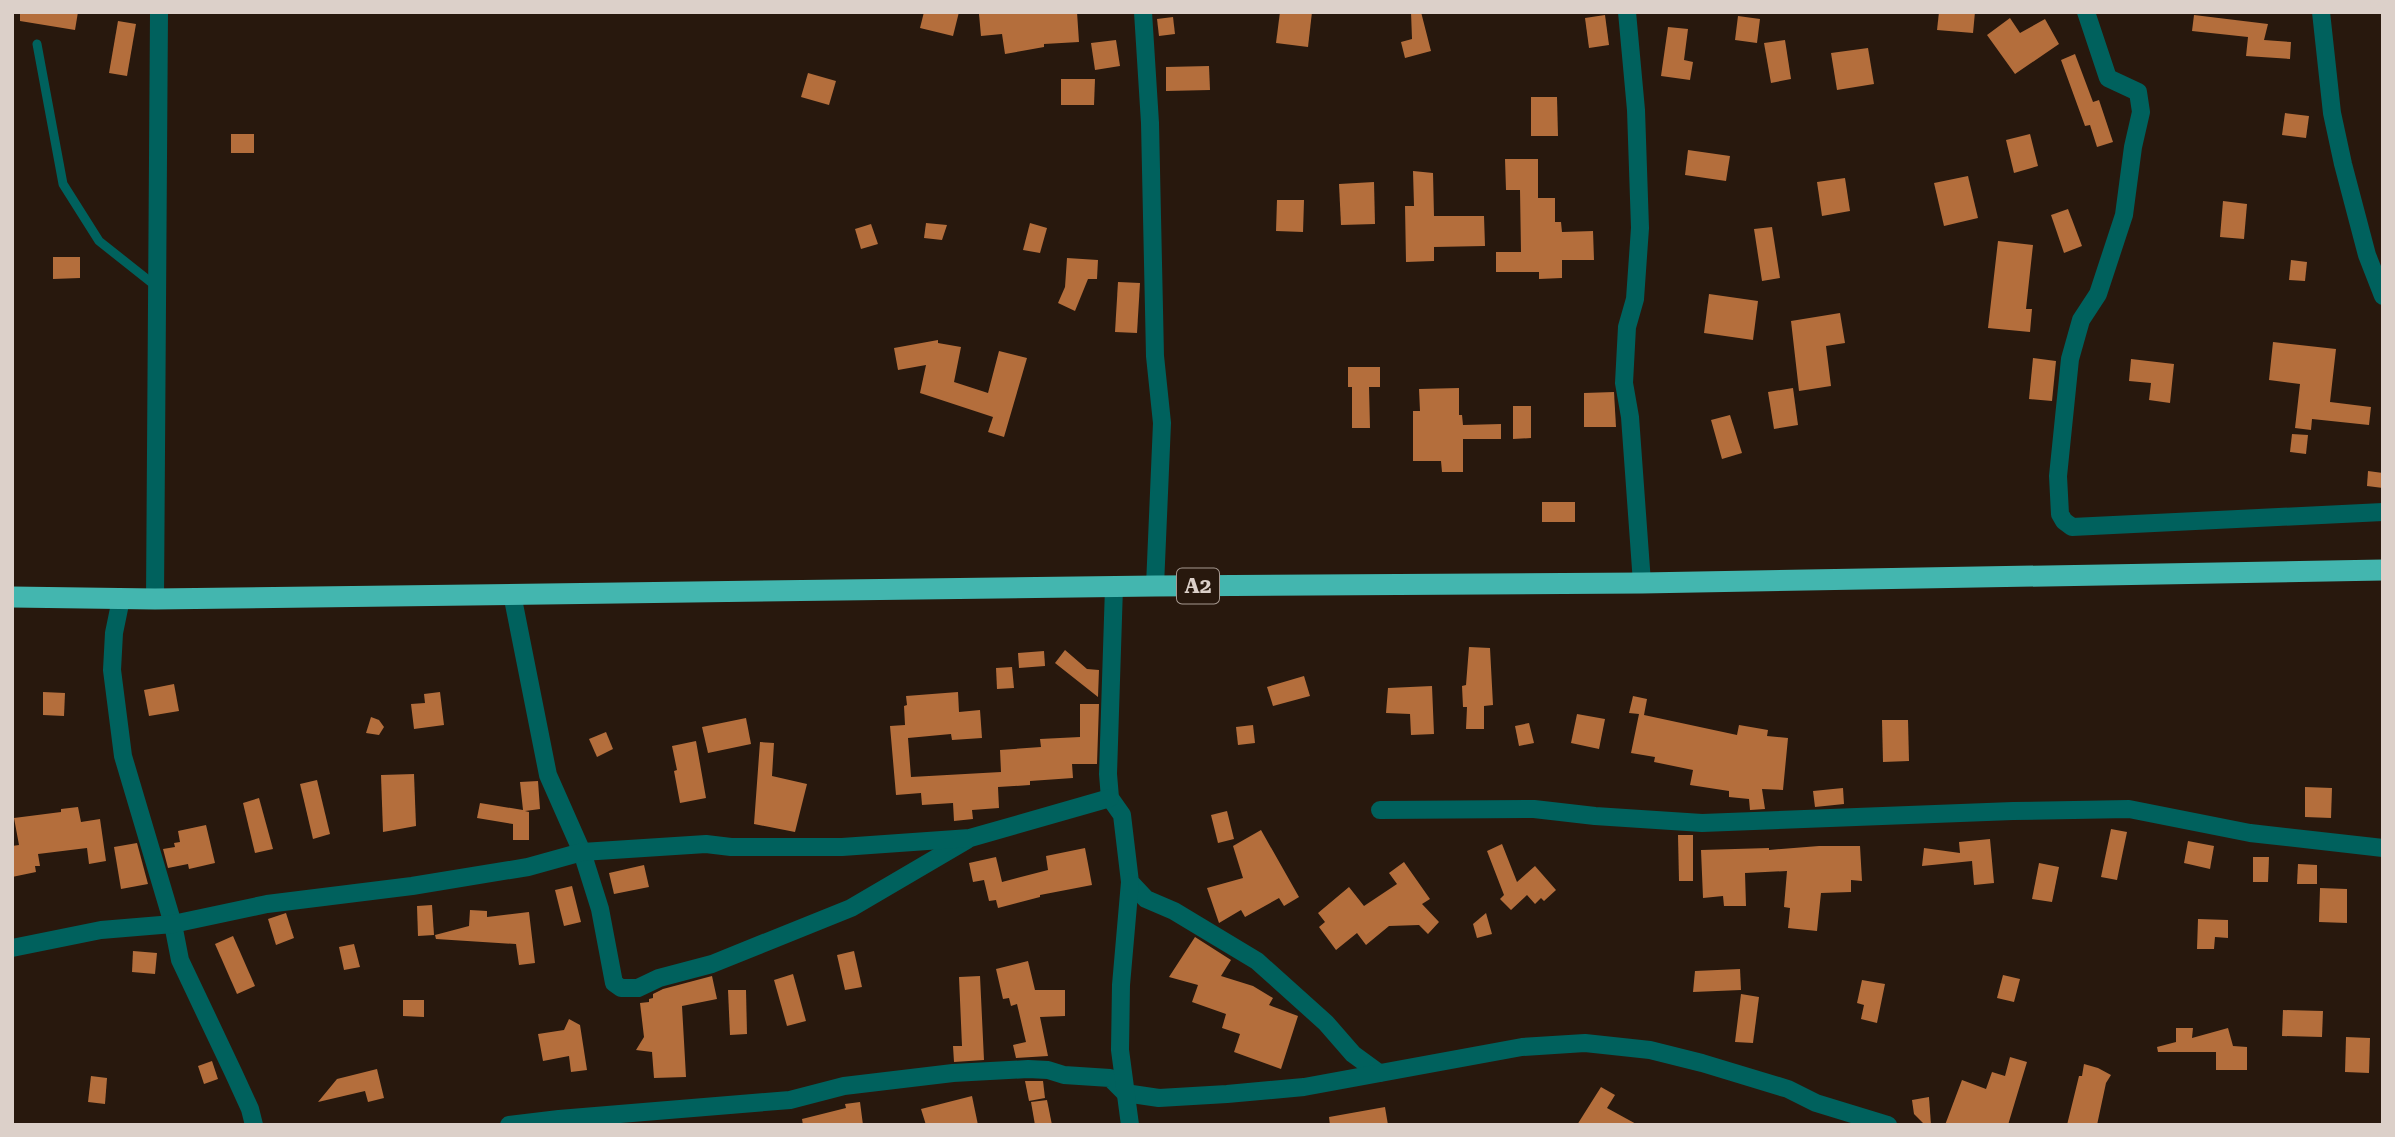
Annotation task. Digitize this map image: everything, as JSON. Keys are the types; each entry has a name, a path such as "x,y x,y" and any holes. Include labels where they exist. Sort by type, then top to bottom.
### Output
{"highway":[{"name":"A2","path":"12,597 155,599 1155,586 1642,583 2383,570"}],"street":[{"path":"155,599 159,12"},
{"path":"1143,12 1150,123 1155,356 1161,423 1155,586"},
{"path":"1627,12 1636,110 1640,228 1635,299 1627,327 1624,383 1632,430 1642,583"},
{"path":"2086,12 2108,78 2138,92 2141,112 2133,147 2124,215 2098,294 2081,320 2070,359 2058,476 2060,514 2064,521 2072,527 2383,512"},
{"path":"2320,12 2332,113 2343,164 2367,255 2382,290"},
{"path":"1114,587 1108,735 1110,798 1122,815 1130,882 1121,985 1120,1050 1129,1125"},
{"path":"512,594 548,775 582,852 600,909 614,983 621,988 638,988 659,978 712,964 852,908 970,838"},
{"path":"121,599 114,633 112,670 126,767 173,923 180,960 250,1109 254,1125"},
{"path":"12,948 101,930 173,923 267,904 412,886 528,867 582,852 706,844 730,847 842,848 970,838 1110,798"},
{"path":"1380,810 1534,809 1702,823 2129,809 2250,833 2383,848"},
{"path":"1130,882 1146,899 1174,911 1257,961 1326,1023 1353,1054 1380,1073"},
{"path":"509,1125 790,1100 844,1086 953,1073 1028,1069 1048,1070 1064,1075 1110,1077 1125,1093 1159,1098 1227,1094 1304,1087 1522,1047 1584,1043 1650,1050 1702,1063 1788,1089 1862,1121 1888,1125"}],"lane":[{"path":"37,44 64,184 99,241 158,288"}],"building":[{"path":"20,12 78,12 75,30 20,21"},
{"path":"924,12 959,12 953,36 920,28"},
{"path":"1077,12 1079,42 1044,44 1044,47 1005,54 1002,34 981,36 979,14"},
{"path":"1280,12 1312,12 1308,47 1276,43"},
{"path":"1411,12 1421,12 1431,51 1405,58 1401,42 1412,39"},
{"path":"1939,12 1975,12 1973,33 1937,30"},
{"path":"1605,15 1609,45 1589,48 1585,18"},
{"path":"2194,15 2268,24 2264,40 2291,42 2290,59 2246,56 2248,37 2192,31"},
{"path":"1738,16 1760,19 1757,43 1735,40"},
{"path":"1173,17 1175,34 1159,36 1157,19"},
{"path":"2010,18 2020,33 2045,19 2059,44 2015,74 1987,35"},
{"path":"118,21 136,24 127,76 109,73"},
{"path":"1668,27 1688,29 1684,60 1693,62 1690,80 1661,76"},
{"path":"1116,40 1120,66 1095,70 1091,43"},
{"path":"1785,40 1791,79 1771,83 1764,43"},
{"path":"1868,48 1874,84 1837,90 1831,53"},
{"path":"2075,54 2093,102 2099,100 2113,142 2097,147 2090,125 2085,126 2061,60"},
{"path":"1209,66 1210,90 1166,91 1166,67"},
{"path":"808,73 836,81 829,105 801,97"},
{"path":"1061,79 1095,79 1094,105 1061,105"},
{"path":"1531,97 1557,97 1558,136 1531,136"},
{"path":"2285,113 2309,116 2306,138 2282,135"},
{"path":"231,134 254,134 254,153 231,153"},
{"path":"2030,134 2038,166 2014,173 2006,140"},
{"path":"1688,150 1730,156 1726,181 1685,175"},
{"path":"1505,159 1538,159 1538,198 1555,198 1555,222 1561,222 1562,232 1593,231 1594,260 1562,260 1562,278 1539,279 1539,272 1496,272 1496,252 1521,252 1520,190 1506,190"},
{"path":"1413,171 1433,173 1434,216 1484,216 1485,246 1434,247 1434,261 1406,262 1405,206 1414,206"},
{"path":"1968,176 1978,218 1944,226 1934,183"},
{"path":"1845,178 1850,211 1822,216 1817,182"},
{"path":"1374,182 1375,224 1341,225 1339,184"},
{"path":"1277,200 1304,200 1303,232 1276,231"},
{"path":"2223,201 2247,204 2244,239 2220,237"},
{"path":"2068,209 2082,246 2064,253 2051,215"},
{"path":"926,223 947,225 942,240 924,238"},
{"path":"1030,223 1047,228 1040,253 1023,250"},
{"path":"871,224 878,244 861,249 855,229"},
{"path":"1772,227 1780,278 1762,281 1754,229"},
{"path":"1998,241 2033,245 2026,309 2032,309 2030,332 1988,328"},
{"path":"53,257 80,257 80,278 53,279"},
{"path":"1067,258 1098,260 1097,279 1088,279 1075,311 1058,303 1065,287"},
{"path":"2291,260 2307,262 2305,281 2289,280"},
{"path":"1118,282 1140,283 1137,333 1115,332"},
{"path":"1709,294 1758,301 1753,340 1704,333"},
{"path":"1840,313 1845,343 1826,346 1831,386 1799,391 1791,321"},
{"path":"938,340 938,343 961,347 954,382 988,393 999,351 1027,358 1004,437 988,432 993,417 920,393 926,365 898,370 894,348"},
{"path":"2273,342 2336,349 2330,402 2371,407 2369,425 2312,419 2311,430 2295,428 2300,384 2269,380"},
{"path":"2033,358 2056,361 2052,401 2029,399"},
{"path":"2131,359 2174,364 2170,403 2149,400 2151,383 2129,381"},
{"path":"1348,367 1380,367 1380,387 1369,387 1370,428 1352,428 1352,387 1348,387"},
{"path":"1459,388 1459,415 1462,415 1463,425 1501,424 1501,439 1463,439 1463,472 1442,472 1441,461 1413,461 1413,411 1420,411 1419,389"},
{"path":"1793,388 1798,425 1774,429 1768,392"},
{"path":"1614,392 1616,427 1584,427 1584,393"},
{"path":"1513,406 1531,406 1531,438 1513,439"},
{"path":"1730,415 1742,453 1722,459 1711,420"},
{"path":"2292,434 2308,435 2306,454 2290,452"},
{"path":"2368,471 2383,473 2383,488 2367,486"},
{"path":"1542,502 1575,502 1575,522 1542,522"},
{"path":"1469,647 1490,648 1493,705 1484,706 1484,729 1466,729 1467,707 1463,707 1462,686 1466,685"},
{"path":"1065,650 1087,669 1099,670 1098,697 1055,663"},
{"path":"1044,651 1045,666 1019,668 1018,653"},
{"path":"1012,667 1014,688 997,689 996,668"},
{"path":"1304,676 1310,696 1273,706 1267,687"},
{"path":"174,684 179,711 149,716 144,690"},
{"path":"1432,686 1434,734 1411,735 1410,714 1386,713 1388,688"},
{"path":"43,692 65,693 64,716 43,715"},
{"path":"440,692 444,725 414,729 411,704 425,703 424,694"},
{"path":"958,692 959,712 980,710 982,738 952,740 951,734 908,738 911,777 1001,772 1000,750 1041,747 1040,739 1080,737 1080,704 1099,704 1097,764 1072,764 1073,778 1030,781 1030,785 998,787 999,808 972,810 973,819 954,821 953,803 922,805 921,793 896,795 890,726 905,725 906,696"},
{"path":"1633,696 1647,699 1644,715 1737,735 1739,725 1768,730 1767,736 1788,738 1783,790 1762,789 1765,809 1750,810 1749,799 1729,797 1729,791 1690,785 1693,770 1654,762 1655,757 1631,753 1639,714 1629,713"},
{"path":"1577,714 1605,719 1599,749 1571,743"},
{"path":"371,717 379,720 384,727 379,735 366,733"},
{"path":"746,718 751,744 708,753 702,727"},
{"path":"1882,720 1908,720 1909,761 1883,762"},
{"path":"1529,723 1534,743 1519,746 1515,726"},
{"path":"1253,725 1255,743 1238,745 1236,727"},
{"path":"606,732 613,749 597,757 589,739"},
{"path":"696,741 706,798 680,803 672,746"},
{"path":"760,742 774,743 772,776 807,784 795,832 754,824"},
{"path":"414,774 416,826 383,832 381,775"},
{"path":"317,780 330,834 313,839 300,784"},
{"path":"538,781 540,809 525,811 529,812 529,840 513,840 513,824 477,818 480,803 523,810 520,782"},
{"path":"2305,787 2332,788 2331,818 2305,817"},
{"path":"1843,788 1844,804 1815,807 1813,791"},
{"path":"259,798 273,849 255,853 243,803"},
{"path":"78,807 81,822 100,819 106,861 89,864 87,848 38,854 40,866 35,866 36,872 12,877 12,846 19,845 14,818"},
{"path":"1227,811 1234,839 1218,843 1211,815"},
{"path":"206,825 215,863 189,869 188,864 168,868 163,849 175,847 174,843 180,842 178,831"},
{"path":"2111,829 2127,832 2117,880 2101,877"},
{"path":"1261,830 1299,897 1284,906 1279,898 1245,917 1241,910 1219,923 1207,888 1243,878 1233,846"},
{"path":"1678,835 1693,835 1693,881 1679,881"},
{"path":"1990,839 1994,883 1974,885 1972,861 1922,866 1924,848 1960,853 1959,842"},
{"path":"2188,841 2214,846 2210,869 2184,863"},
{"path":"137,843 148,884 121,889 114,847"},
{"path":"1502,844 1517,882 1535,866 1556,890 1544,901 1541,898 1535,904 1527,895 1511,910 1500,899 1504,895 1487,851"},
{"path":"1860,846 1862,881 1851,880 1851,892 1821,893 1817,931 1788,928 1790,908 1784,907 1787,871 1745,873 1746,906 1724,906 1723,896 1703,898 1701,850 1769,850"},
{"path":"1085,848 1092,885 1040,895 998,908 996,900 989,901 984,880 973,882 969,863 996,857 1002,882 1048,870 1046,856"},
{"path":"2253,857 2269,857 2268,882 2253,882"},
{"path":"1404,862 1430,899 1422,904 1439,922 1428,934 1419,925 1389,926 1366,945 1357,933 1336,950 1319,927 1325,922 1318,913 1349,887 1364,906 1397,884 1389,873"},
{"path":"2039,863 2059,867 2052,902 2032,899"},
{"path":"2298,864 2317,865 2317,884 2297,884"},
{"path":"644,865 649,887 614,894 609,873"},
{"path":"572,886 581,922 564,926 555,890"},
{"path":"2320,888 2347,889 2347,923 2319,922"},
{"path":"432,905 434,935 418,936 417,906"},
{"path":"470,910 487,911 487,917 529,912 535,963 519,965 516,944 436,939 435,935 469,926"},
{"path":"286,913 294,938 276,945 268,919"},
{"path":"1486,913 1492,934 1477,938 1473,924"},
{"path":"2198,919 2228,920 2228,938 2215,937 2214,949 2197,949"},
{"path":"233,936 255,986 237,994 215,944"},
{"path":"1195,937 1231,960 1221,976 1253,986 1273,998 1269,1005 1298,1016 1281,1069 1234,1052 1240,1034 1222,1028 1226,1014 1192,1002 1198,985 1169,977"},
{"path":"354,944 360,967 344,970 339,947"},
{"path":"133,951 157,953 155,974 132,972"},
{"path":"854,951 862,987 845,990 837,955"},
{"path":"1028,961 1035,990 1065,990 1065,1016 1040,1017 1048,1056 1016,1058 1013,1045 1026,1042 1017,1004 1011,1006 1009,998 1003,999 996,969"},
{"path":"1740,969 1741,990 1693,992 1695,971"},
{"path":"793,974 806,1021 787,1026 774,980"},
{"path":"2003,975 2020,979 2014,1002 1997,998"},
{"path":"712,976 717,999 682,1006 686,1077 654,1078 652,1052 636,1050 644,1037 640,1003 649,1002 653,994 663,989"},
{"path":"980,976 984,1060 954,1062 953,1046 962,1046 959,977"},
{"path":"1862,980 1885,984 1877,1023 1861,1019 1864,1005 1857,1003"},
{"path":"728,990 746,990 747,1034 730,1035"},
{"path":"1741,994 1759,997 1753,1043 1735,1042"},
{"path":"403,1000 424,1000 424,1017 403,1016"},
{"path":"2283,1010 2323,1011 2322,1037 2282,1036"},
{"path":"569,1019 580,1025 587,1070 571,1072 569,1056 543,1061 538,1034 564,1030"},
{"path":"2176,1028 2193,1028 2192,1038 2228,1028 2233,1046 2247,1047 2247,1070 2216,1070 2216,1052 2158,1052 2157,1047 2176,1042"},
{"path":"2346,1037 2370,1038 2369,1073 2345,1072"},
{"path":"2010,1057 2027,1062 2008,1125 1945,1125 1962,1080 1986,1089 1992,1072 2005,1076"},
{"path":"212,1061 218,1079 204,1084 198,1066"},
{"path":"2084,1064 2111,1075 2106,1083 2097,1125 2067,1125 2079,1076 2082,1076"},
{"path":"377,1069 384,1098 368,1102 365,1091 318,1102 337,1079"},
{"path":"91,1076 107,1078 105,1104 88,1102"},
{"path":"1025,1081 1043,1081 1045,1098 1029,1101"},
{"path":"1601,1087 1615,1095 1607,1108 1638,1125 1577,1125"},
{"path":"972,1096 978,1125 926,1125 921,1109"},
{"path":"1929,1097 1931,1125 1925,1125 1914,1114 1912,1100"},
{"path":"1047,1100 1052,1125 1035,1125 1031,1102"},
{"path":"860,1102 863,1125 803,1125 802,1119 846,1108 845,1104"},
{"path":"1385,1107 1388,1125 1330,1125 1329,1117"}]}
